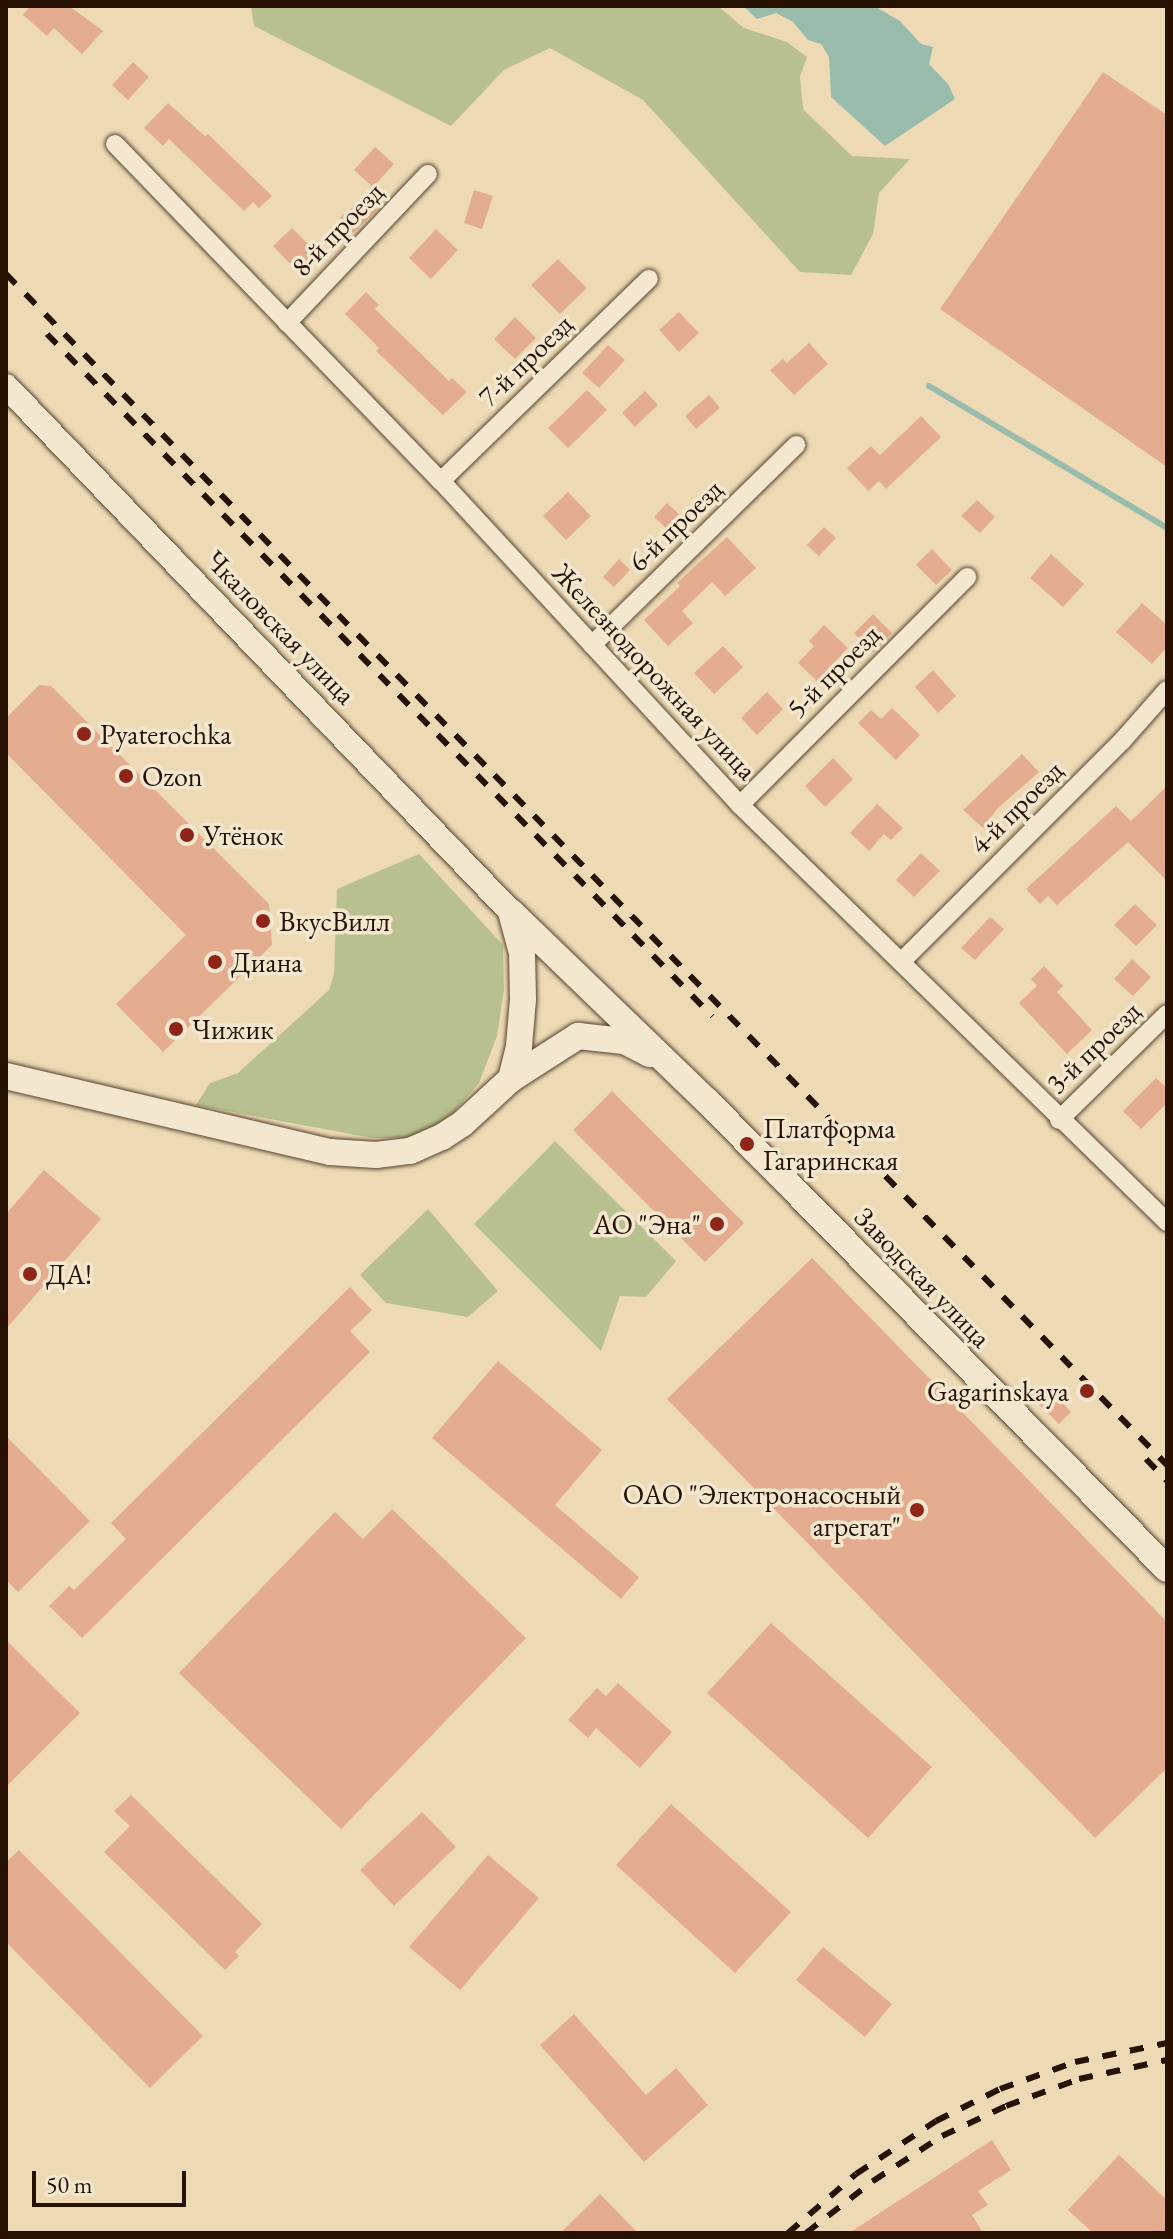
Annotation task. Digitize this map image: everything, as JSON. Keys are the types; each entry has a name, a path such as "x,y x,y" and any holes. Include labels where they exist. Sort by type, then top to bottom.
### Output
{"main road":[{"name":"Заводская улица","path":"511,912 668,1063 1167,1569"},
{"path":"511,912 522,953 523,1004 511,1079"},
{"path":"6,1076 330,1152 376,1155 410,1151 462,1124 511,1079 574,1038 588,1013 590,998 582,980 552,969 531,984 523,1004"},
{"path":"523,1004 538,1031 553,1039 624,1041 668,1063"}],"street":[{"name":"Железнодорожная улица","path":"115,144 441,481 740,805 902,961 1059,1120 1167,1222"},
{"name":"8-й проезд","path":"287,323 428,174"},
{"name":"7-й проезд","path":"441,481 649,279"},
{"name":"Чкаловская улица","path":"6,386 511,912"},
{"name":"6-й проезд","path":"592,645 796,445"},
{"name":"5-й проезд","path":"740,805 967,577"},
{"name":"4-й проезд","path":"902,961 1122,741 1167,690"},
{"name":"3-й проезд","path":"1059,1120 1167,1014"}],"green space":[{"path":"251,6 718,6 744,28 787,42 807,57 800,77 803,109 852,156 910,159 879,193 873,234 851,275 800,272 643,100 550,48 504,70 451,126 254,26"},
{"path":"419,854 503,945 504,990 497,1036 479,1083 453,1113 419,1138 372,1138 196,1105 210,1083 238,1073 329,990 334,974 337,889"},
{"path":"555,1141 676,1261 646,1297 620,1296 601,1351 474,1224"},
{"path":"428,1209 498,1291 468,1317 386,1303 360,1275"}],"shaded area":[{"path":"743,6 874,6 900,21 921,44 933,47 929,64 948,84 955,99 885,146 831,97 829,57 821,44 808,40 793,22 776,13 757,19"}],"building":[{"path":"30,6 69,6 103,31 82,54 54,28 47,36 23,15"},
{"path":"133,62 149,77 128,100 112,85"},
{"path":"1103,72 1167,115 1167,467 940,309"},
{"path":"168,103 205,136 208,134 272,196 259,208 253,202 244,211 169,139 163,146 144,128"},
{"path":"375,147 394,164 373,187 354,170"},
{"path":"474,190 493,196 482,229 464,223"},
{"path":"365,196 377,210 353,233 340,218"},
{"path":"292,228 316,252 297,271 273,246"},
{"path":"436,229 458,250 431,279 409,258"},
{"path":"558,259 587,288 560,314 531,285"},
{"path":"366,292 379,305 375,309 449,381 452,378 467,392 443,415 376,351 379,348 345,314"},
{"path":"679,312 699,333 679,352 659,330"},
{"path":"515,317 536,338 515,359 494,339"},
{"path":"809,343 828,364 794,395 770,370 783,359 787,363"},
{"path":"608,345 625,360 599,388 582,373"},
{"path":"587,390 607,410 568,448 548,428"},
{"path":"645,391 658,405 635,427 622,413"},
{"path":"709,395 720,408 696,429 685,416"},
{"path":"921,416 941,437 886,489 879,481 868,491 847,468 871,446 880,455"},
{"path":"568,492 591,516 566,540 543,516"},
{"path":"977,500 995,517 980,533 961,516"},
{"path":"667,503 679,514 666,528 654,517"},
{"path":"824,527 836,538 819,556 807,545"},
{"path":"727,537 756,568 725,596 712,582 682,611 693,623 668,646 644,620 680,586 677,583"},
{"path":"932,549 952,570 936,585 916,565"},
{"path":"1051,554 1084,584 1063,607 1030,578"},
{"path":"619,559 630,570 614,587 603,577"},
{"path":"1142,603 1167,625 1167,647 1152,664 1116,632"},
{"path":"873,614 892,633 873,652 854,633"},
{"path":"824,625 848,648 817,681 798,663 814,646 809,641"},
{"path":"723,646 743,667 714,694 694,673"},
{"path":"933,670 956,696 938,713 915,687"},
{"path":"39,685 51,686 269,904 272,945 163,1052 116,1004 186,935 6,753 6,718"},
{"path":"767,692 783,709 757,735 741,718"},
{"path":"892,708 920,735 896,760 858,723 871,710 881,719"},
{"path":"1022,754 1039,772 997,809 983,828 963,810"},
{"path":"833,758 853,779 825,807 805,786"},
{"path":"1167,786 1167,881 1128,842 1057,905 1048,896 1040,904 1026,889 1116,806 1131,821"},
{"path":"877,804 903,828 891,840 884,834 869,851 850,833"},
{"path":"921,853 940,871 914,897 896,880"},
{"path":"1135,904 1157,925 1136,946 1114,925"},
{"path":"990,917 1004,929 975,960 961,948"},
{"path":"1132,959 1151,977 1133,996 1114,979"},
{"path":"1044,966 1063,986 1057,992 1092,1030 1067,1054 1019,1003 1037,986 1031,979"},
{"path":"1156,1078 1167,1088 1167,1103 1141,1129 1123,1111"},
{"path":"612,1091 744,1223 705,1262 573,1130"},
{"name":"ДА!","path":"44,1170 101,1219 6,1329 6,1214"},
{"name":"ОАО \"Электронасосный агрегат\"","path":"812,1258 1167,1622 1167,1768 1095,1838 667,1399"},
{"path":"350,1287 372,1310 350,1331 370,1352 82,1638 49,1606 69,1586 74,1590 126,1539 111,1523"},
{"path":"498,1361 602,1450 555,1505 639,1577 621,1599 432,1438"},
{"path":"1050,1390 1071,1412 1059,1424 1038,1403"},
{"path":"6,1436 90,1521 18,1592 6,1580"},
{"path":"392,1509 526,1638 341,1829 179,1673 335,1512 363,1539"},
{"path":"771,1623 932,1767 868,1838 707,1693"},
{"path":"6,1640 80,1713 6,1787"},
{"path":"618,1683 672,1732 640,1768 596,1728 588,1738 568,1720 597,1688 606,1696"},
{"path":"131,1795 262,1924 235,1952 239,1956 225,1970 104,1852 130,1826 114,1811"},
{"path":"671,1804 791,1912 735,1973 616,1865"},
{"path":"422,1812 456,1847 394,1906 360,1870"},
{"path":"19,1850 203,2036 150,2088 6,1942 6,1862"},
{"path":"488,1855 539,1898 460,1990 409,1947"},
{"path":"823,1947 892,2004 865,2037 796,1980"},
{"path":"574,2014 646,2095 676,2068 708,2105 644,2162 540,2045"},
{"path":"992,2140 1011,2170 978,2191 988,2205 972,2215 983,2233 849,2233"},
{"path":"1119,2155 1167,2200 1167,2233 1093,2233 1068,2210"},
{"path":"600,2194 638,2233 560,2233"}],"waterway":[{"path":"929,386 1167,528"}],"railway":[{"path":"6,274 1167,1465"},
{"path":"47,334 712,1016"},
{"path":"1146,1459 1167,1481"},
{"path":"788,2233 856,2174 936,2121 1000,2089 1075,2062 1167,2043"},
{"path":"806,2233 873,2181 942,2136 1006,2106 1079,2079 1167,2060"}],"place":[{"name":"Pyaterochka","path":"84,734"},
{"name":"Ozon","path":"126,776"},
{"name":"Утёнок","path":"187,835"},
{"name":"ВкусВилл","path":"263,921"},
{"name":"Диана","path":"215,962"},
{"name":"Чижик","path":"176,1029"},
{"name":"Платформа Гагаринская","path":"747,1144"},
{"name":"АО \"Эна\"","path":"717,1224"},
{"name":"ДА!","path":"30,1274"},
{"name":"Gagarinskaya","path":"1087,1391"},
{"name":"ОАО \"Электронасосный агрегат\"","path":"917,1510"}]}
